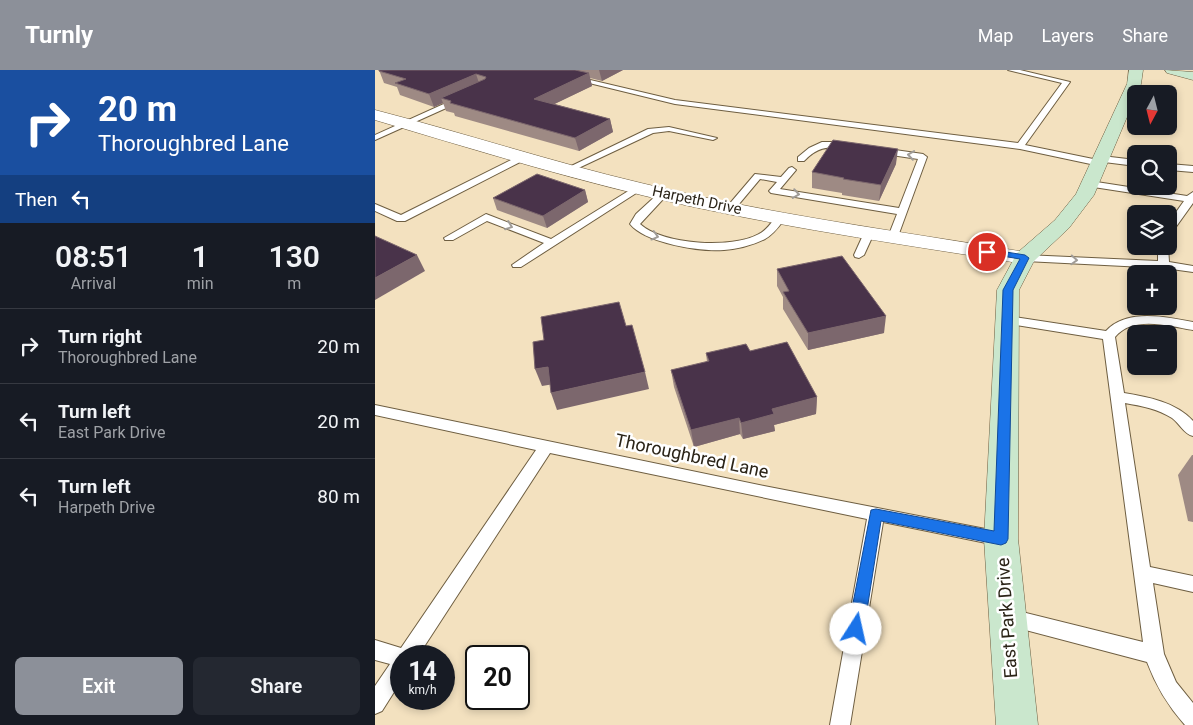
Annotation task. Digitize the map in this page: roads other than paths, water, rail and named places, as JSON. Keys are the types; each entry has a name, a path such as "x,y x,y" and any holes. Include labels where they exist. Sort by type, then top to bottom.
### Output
{"street":[{"name":"East Park Drive","path":"1017,725 1001,539 1008,290 1025,258 1062,224 1097,169 1134,84 1136,70"},
{"path":"1172,70 1193,76"},
{"name":"Harpeth Drive","path":"375,115 521,158 663,194 869,233 1025,258"}],"lane":[{"path":"539,70 675,102 1020,146 1192,198 1177,218"},
{"path":"1011,70 1066,82 1020,146"},
{"path":"375,138 467,98"},
{"path":"567,170 651,131 669,129 713,138"},
{"path":"801,159 809,150 825,144 923,157 893,236"},
{"path":"375,207 401,219 521,158"},
{"path":"1097,169 1127,164"},
{"path":"1177,167 1193,169"},
{"path":"792,170 774,191 903,212"},
{"path":"731,208 758,176 783,180"},
{"path":"517,265 638,188"},
{"path":"663,194 637,219 635,224 639,229 652,236 722,247 760,238 770,231 781,217"},
{"path":"449,238 486,217 552,243"},
{"path":"859,255 869,233"},
{"path":"1025,258 1163,265 1163,255"},
{"path":"1177,267 1193,269"},
{"path":"1007,320 1109,336"},
{"path":"1193,326 1132,320 1119,324 1109,336 1154,654 1161,678 1175,699 1193,718"},
{"path":"1118,397 1165,408 1186,420 1193,431"},
{"name":"Thoroughbred Lane","path":"375,410 1001,539"},
{"path":"414,645 547,445"},
{"path":"840,725 876,514"},
{"path":"1143,573 1193,584"},
{"path":"1007,617 1154,654"},
{"path":"375,650 390,655"},
{"path":"375,704 390,681"}]}
